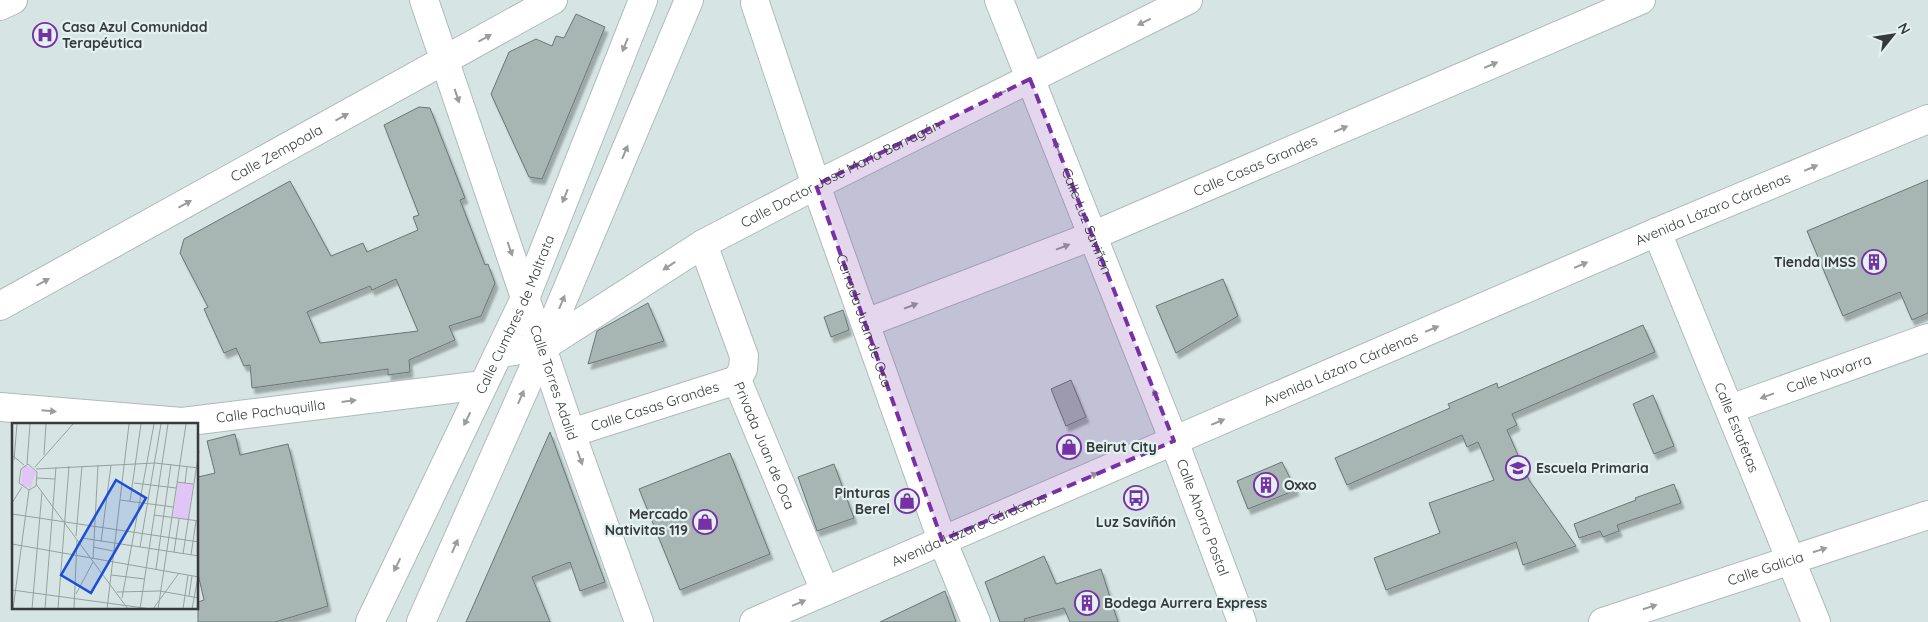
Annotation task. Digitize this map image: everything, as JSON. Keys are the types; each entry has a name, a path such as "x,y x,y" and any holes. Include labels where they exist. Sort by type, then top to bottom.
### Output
{"street":[{"path":"0,6 13,0"},
{"name":"Calle Torres Adalid","path":"424,0 544,347 571,432 639,622"},
{"name":"Calle Zempoala","path":"0,306 553,0"},
{"name":"Calle Cumbres de Maltrata","path":"370,622 526,296 644,0"},
{"path":"421,622 544,347 689,0"},
{"name":"Calle Luz Saviñón","path":"999,0 1174,441"},
{"name":"Calle Doctor José María Barragán","path":"500,353 544,347 703,244 816,185 1188,0"},
{"name":"Calle Casas Grandes","path":"866,324 1092,236 1641,0"},
{"name":"Cerrada Juan de Oca","path":"755,3 816,185 942,540 976,622"},
{"name":"Avenida Lázaro Cárdenas","path":"754,622 1658,232 1928,119"},
{"name":"Calle Estafetas","path":"1658,232 1789,560 1816,622"},
{"name":"Privada Juan de Oca","path":"703,244 744,356 743,369 737,380 825,591"},
{"name":"Calle Navarra","path":"1730,409 1928,338"},
{"name":"Calle Casas Grandes","path":"571,432 737,380"},
{"name":"Calle Pachuquilla","path":"0,407 182,422 483,385"},
{"name":"Calle Ahorro Postal","path":"1174,441 1242,622"},
{"name":"Calle Galicia","path":"1603,622 1928,515"}],"highlighted area":[{"path":"1030,79 1174,441 942,540 816,185"}],"building":[{"path":"576,14 605,27 542,179 529,177 491,94 509,52 536,39 552,46 556,36 564,38"},
{"path":"419,107 430,108 465,198 460,200 485,265 488,264 495,283 481,316 449,326 455,340 409,360 410,372 388,375 388,369 252,388 250,365 244,366 236,348 224,353 204,309 208,307 180,253 184,239 290,181 331,256 363,243 367,252 418,230 413,217 419,215 384,125","holes":["396,279 418,331 320,343 307,312 370,286 372,290"]},
{"name":"Tienda IMSS","path":"1928,180 1928,313 1912,320 1900,292 1843,316 1807,231"},
{"path":"1223,279 1238,316 1176,353 1156,306"},
{"path":"648,303 664,341 588,364 597,331"},
{"path":"843,310 849,330 831,337 824,317"},
{"path":"1643,325 1655,352 1512,414 1517,425 1507,430 1529,480 1576,546 1523,565 1516,542 1386,590 1374,558 1440,533 1429,503 1494,480 1478,442 1467,447 1462,435 1347,485 1335,458 1450,408 1448,404 1497,383 1498,388"},
{"path":"1071,380 1086,417 1066,426 1051,389"},
{"path":"1653,395 1674,446 1654,454 1633,404"},
{"path":"550,432 605,582 580,591 570,562 532,577 550,622 466,622"},
{"path":"235,434 240,455 288,444 328,606 275,622 198,622 199,602 204,600 199,578 199,477 215,473 207,441"},
{"name":"Mercado Nativitas 119","path":"730,453 770,554 680,590 639,489"},
{"name":"Oxxo","path":"1282,462 1296,490 1248,509 1237,481"},
{"path":"834,464 854,518 817,531 798,477"},
{"path":"1674,484 1681,503 1617,525 1619,531 1603,537 1600,531 1579,538 1574,524"},
{"path":"1044,556 1056,584 1101,569 1118,622 1070,622 1064,608 1024,619 1025,622 1000,622 985,582"},
{"path":"945,591 956,622 880,622 918,604"}],"place":[{"name":"Casa Azul Comunidad Terapéutica","path":"45,35"},
{"name":"Tienda IMSS","path":"1874,262"},
{"name":"Beirut City","path":"1069,447"},
{"name":"Escuela Primaria","path":"1518,468"},
{"name":"Oxxo","path":"1266,485"},
{"name":"Luz Saviñón","path":"1136,498"},
{"name":"Pinturas Berel","path":"907,501"},
{"name":"Mercado Nativitas 119","path":"705,522"},
{"name":"Bodega Aurrera Express","path":"1087,603"}]}
